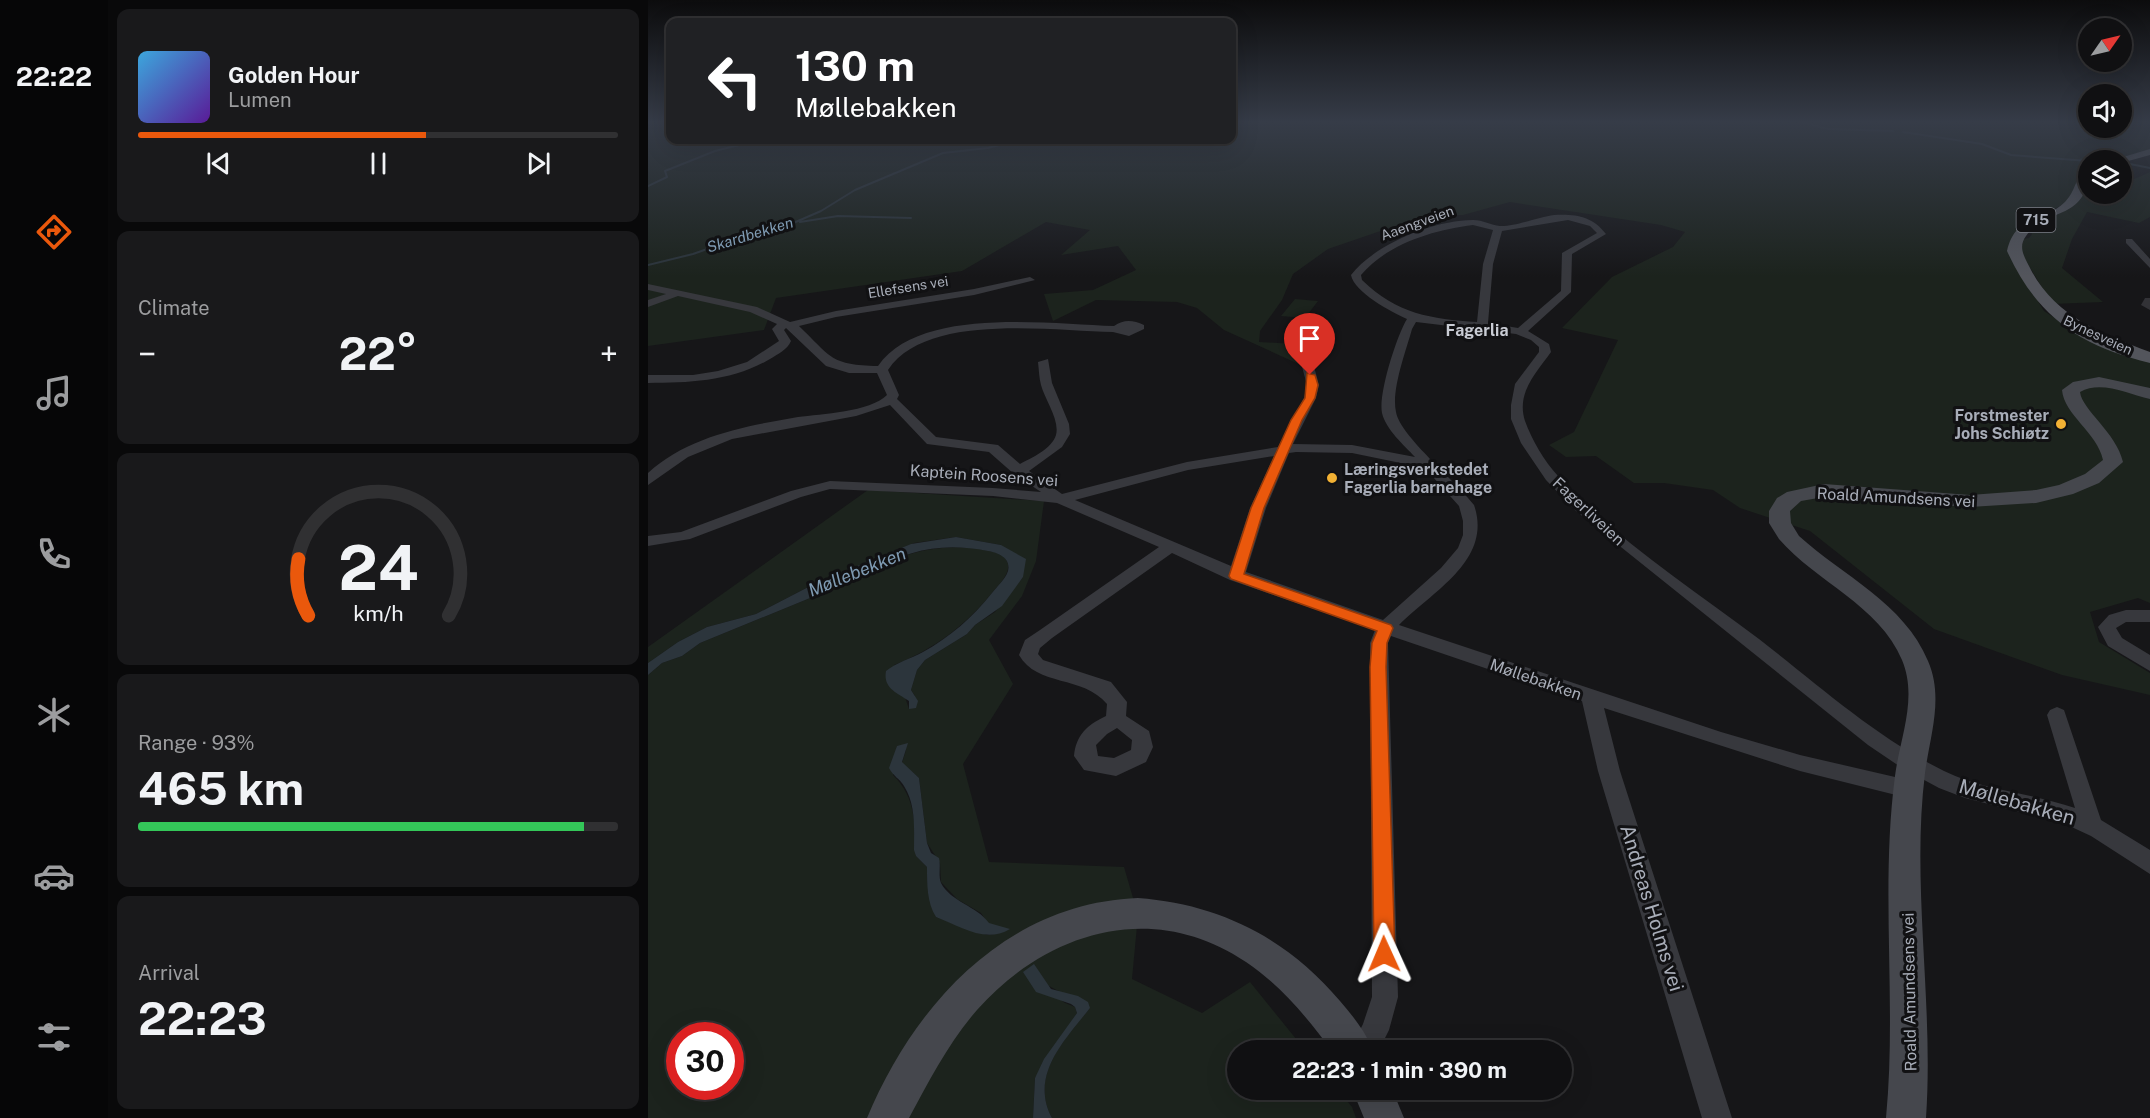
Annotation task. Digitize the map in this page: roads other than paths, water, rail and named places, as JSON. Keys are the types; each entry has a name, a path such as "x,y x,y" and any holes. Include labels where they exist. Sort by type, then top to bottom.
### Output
{"main road":[{"name":"Bynesveien","path":"2078,189 2073,201 2028,226 2018,237 2014,250 2043,302 2058,316 2099,339 2150,358"}],"street":[{"path":"1481,326 1484,319 1488,264 1498,229 1572,217 1591,222 1602,234 1567,253 1566,292 1520,332"},
{"name":"Aaengveien","path":"1498,229 1483,222 1458,223 1394,246 1370,259 1356,275 1357,281 1413,318 1520,332"},
{"path":"2129,241 2150,265"},
{"name":"Ellefsens vei","path":"788,324 980,291 1030,280"},
{"path":"648,287 753,309 788,324 819,355 836,365 856,370 882,370 907,345 937,333 959,328 980,326 1118,329"},
{"path":"648,304 678,292"},
{"path":"1370,1040 1385,997 1379,643 1385,628 1456,564 1466,550 1471,535 1471,515 1466,505 1399,432 1388,408 1406,329 1413,318"},
{"path":"648,380 693,379 752,365 783,346 785,340 778,329 788,324"},
{"name":"Fagerliveien","path":"1520,332 1541,341 1546,349 1521,385 1517,405 1518,419 1538,459 1562,489 1626,546 1875,739 1910,776"},
{"path":"1236,576 1258,508 1312,389 1304,352"},
{"path":"1019,471 1055,449 1061,443 1064,434 1047,387 1044,362"},
{"path":"648,481 672,461 732,435 864,411 890,400 893,394 882,370"},
{"name":"Roald Amundsens vei","path":"1906,1118 1910,1089 1911,980 1906,828 1910,776 1923,699 1919,672 1914,658 1888,621 1788,537 1778,515 1783,504 1796,495 1817,491 1979,501 2035,496 2072,487 2093,479 2113,462 2112,451 2106,437 2073,402 2071,390 2082,385 2102,383 2150,394"},
{"name":"Møllebakken","path":"890,400 899,405 932,441 993,448 1019,471 1060,499 1236,576 1591,698 1800,763 1910,776 2042,807 2091,825 2124,844 2150,864"},
{"name":"Kaptein Roosens vei","path":"648,541 684,536 796,494 830,485 993,492 1060,499 1187,466 1284,450 1352,449 1427,464"},
{"path":"1116,720 1117,702 1104,687 1036,665 1029,659 1029,650 1046,634 1170,547"},
{"path":"2150,616 2123,616 2110,622 2108,627 2115,642 2150,664"},
{"name":"Andreas Holms vei","path":"1591,698 1609,771 1717,1118"},
{"path":"2057,715 2091,825"},
{"path":"887,1118 916,1065 945,1021 979,983 1032,943 1066,926 1101,917 1167,916 1202,924 1240,939 1257,949 1300,984 1346,1040"},
{"path":"1377,1100 1384,1118"}],"water":[{"name":"Møllebekken","path":"956,537 1001,545 1026,559 1023,577 1002,606 975,625 967,634 925,660 917,670 911,690 918,701 916,708 909,709 909,701 889,686 886,682 886,671 942,640 977,610 1008,571 1006,559 1000,555 956,547 927,550 899,557 832,589 700,643 682,656 662,663 648,675 648,663 678,642 707,627 756,614 818,582 911,544"},
{"path":"908,743 902,762 919,778 927,843 931,853 939,858 941,883 951,895 978,912 989,923 1010,929 991,935 982,934 963,929 936,917 933,912 927,887 927,867 916,856 914,850 914,817 911,801 901,781 889,768 897,746"},
{"path":"1034,964 1051,989 1078,996 1088,1002 1090,1008 1061,1046 1047,1073 1046,1102 1052,1118 1033,1118 1035,1078 1044,1059 1077,1013 1071,1004 1036,992 1023,972"}],"waterway":[{"path":"648,186 667,177 666,173"},
{"name":"Skardbekken","path":"648,265 693,254 761,230 791,224 821,211 855,190 895,173"},
{"path":"800,222 838,216 911,218"}],"place":[{"name":"Forstmester Johs Schiøtz","path":"2061,424"},
{"name":"Læringsverkstedet Fagerlia barnehage","path":"1332,478"}],"district":[{"name":"Fagerlia","path":"1477,330"}]}
